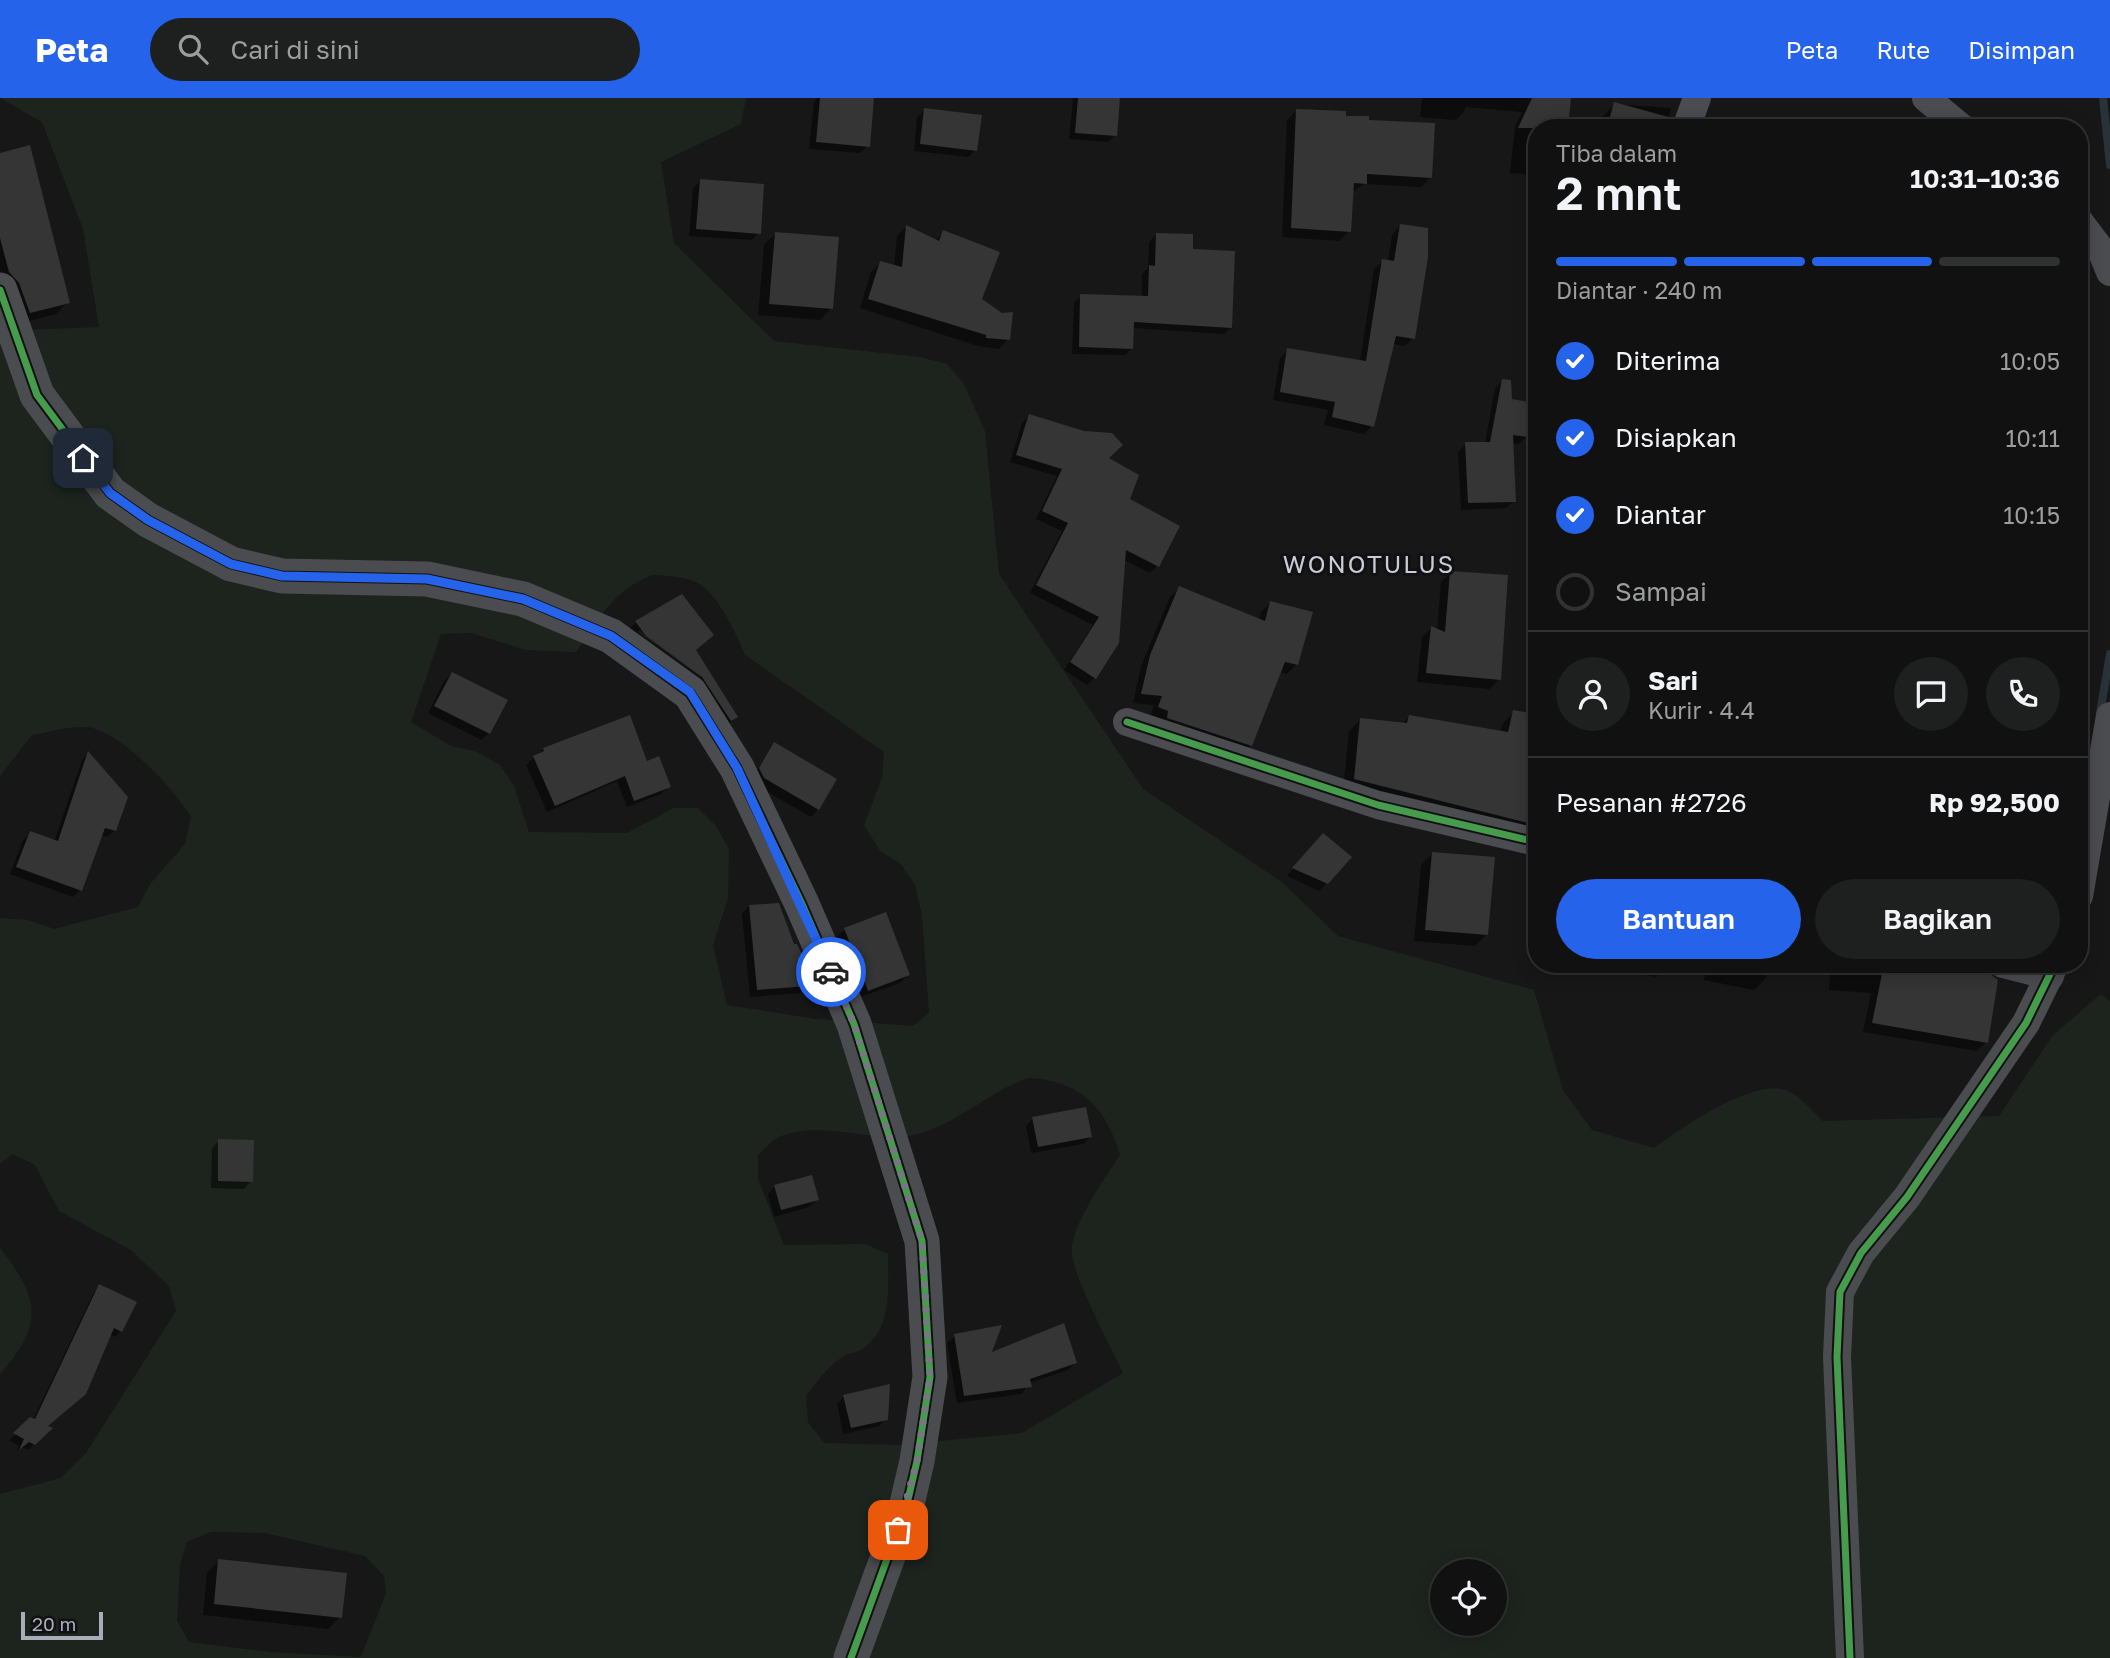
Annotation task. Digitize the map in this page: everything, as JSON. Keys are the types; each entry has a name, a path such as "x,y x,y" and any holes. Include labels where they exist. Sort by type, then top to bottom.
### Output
{"street":[{"path":"1689,119 1697,98"},
{"path":"1926,98 1951,119"},
{"path":"2088,233 2101,250 2110,272"},
{"path":"0,290 37,395 110,493 148,520 231,564 282,576 427,579 523,599 611,636 690,692 737,768 801,902 854,1024 922,1241 930,1377 917,1461 898,1530 851,1658"},
{"path":"2088,844 2110,716"},
{"path":"1127,722 1378,805 1528,840"},
{"path":"1850,1658 1837,1356 1840,1292 1861,1253 1907,1197 2026,1023 2034,973"}],"shaded area":[{"path":"0,98 746,98 741,124 661,162 674,243 774,341 920,357 947,364 964,384 985,431 999,574 1143,789 1283,883 1338,936 1534,990 1563,1090 1592,1130 1654,1148 1717,1107 1754,1092 1771,1089 1785,1090 1795,1095 1823,1121 1999,1116 2053,1035 2101,994 2110,1001 2110,1658 0,1658 0,1494 61,1478 86,1453 176,1311 169,1286 131,1250 59,1211 35,1165 12,1154 0,1164 0,918 28,920 54,929 138,907 150,884 185,844 191,817 160,777 129,749 99,730 86,727 32,735 0,776 0,331 99,327 83,229 42,122","holes":["652,575 680,577 700,584 723,610 745,655 884,752 882,778 864,825 880,851 901,864 915,885 922,915 929,1013 913,1026 816,1019 727,1005 713,945 728,898 729,849 716,826 698,808 674,808 627,833 529,832 514,786 500,765 475,751 451,746 411,722 441,634 471,633 526,650 576,652 616,598 626,589","1028,1078 1062,1084 1088,1099 1107,1122 1120,1155 1080,1222 1072,1245 1072,1256 1083,1289 1123,1373 1022,1433 898,1445 824,1443 808,1422 806,1396 833,1364 844,1356 860,1351 880,1329 887,1305 888,1254 865,1244 784,1245 758,1179 758,1155 779,1137 794,1132 810,1130 892,1137 924,1132 954,1119 998,1092","211,1532 265,1533 365,1556 384,1576 386,1593 361,1657 271,1652 189,1642 177,1621 180,1565 187,1542"]},
{"path":"0,1248 23,1282 32,1311 24,1340 0,1374"}],"building":[{"path":"820,98 874,98 870,147 816,142"},
{"path":"1078,98 1120,98 1117,136 1075,133"},
{"path":"1532,98 1571,98 1569,119 1528,119 1528,128 1518,128"},
{"path":"1614,102 1672,118 1672,119 1609,119"},
{"path":"924,108 982,115 977,151 920,144"},
{"path":"1296,109 1346,111 1346,116 1369,116 1369,120 1435,123 1432,178 1367,174 1367,184 1354,183 1351,232 1291,228"},
{"path":"30,145 70,303 30,313 19,283 9,272 0,238 0,153"},
{"path":"700,179 764,184 761,234 696,229"},
{"path":"1400,224 1428,228 1428,257 1415,339 1396,336 1374,427 1332,417 1335,402 1280,392 1287,348 1366,361 1382,259 1394,261"},
{"path":"906,225 939,241 943,230 1000,252 982,299 1002,313 1013,312 1010,340 986,338 986,335 868,299 880,261 902,267"},
{"path":"775,232 839,237 833,309 769,304"},
{"path":"1156,233 1193,234 1193,249 1235,251 1232,328 1134,322 1133,349 1079,347 1080,294 1148,296 1149,265 1155,266"},
{"path":"1502,379 1511,380 1512,399 1528,402 1528,437 1513,435 1516,502 1468,503 1465,442 1490,442"},
{"path":"1029,414 1084,431 1112,433 1123,445 1109,458 1139,475 1130,499 1180,526 1159,567 1126,550 1119,643 1096,679 1070,662 1099,617 1036,585 1068,523 1042,511 1062,469 1016,455"},
{"path":"1450,571 1508,575 1501,680 1426,673 1431,626 1445,632"},
{"path":"1179,586 1265,621 1270,601 1313,612 1298,665 1285,662 1252,746 1167,718 1168,711 1158,707 1162,696 1141,694 1150,655"},
{"path":"682,594 714,635 696,650 738,717 731,721 702,677 646,636 635,621"},
{"path":"452,672 508,700 490,734 434,706"},
{"path":"1513,710 1528,713 1528,823 1354,779 1360,718 1407,723 1409,715 1508,732"},
{"path":"630,715 647,761 659,756 671,787 634,801 625,776 555,806 533,756 544,751 543,748"},
{"path":"774,742 837,779 819,810 764,778 759,768"},
{"path":"88,751 128,797 116,831 105,828 82,891 16,867 30,831 58,841"},
{"path":"1323,833 1352,857 1328,884 1292,868"},
{"path":"1432,852 1495,857 1488,935 1425,930"},
{"path":"779,903 794,944 797,944 808,968 809,986 757,990 749,905"},
{"path":"886,912 910,975 868,991 844,928"},
{"path":"1882,973 1984,973 1998,980 1988,1043 1872,1023"},
{"path":"1086,1107 1092,1137 1038,1147 1032,1117"},
{"path":"218,1139 254,1140 253,1182 218,1181"},
{"path":"812,1175 819,1200 781,1210 774,1185"},
{"path":"99,1284 137,1302 122,1332 114,1328 86,1394 48,1426 53,1428 35,1445 29,1442 19,1450 24,1439 13,1433 30,1417 35,1419"},
{"path":"1064,1323 1077,1363 1030,1379 1032,1387 964,1396 954,1334 1002,1325 992,1352"},
{"path":"890,1384 888,1420 851,1428 843,1395"},
{"path":"218,1559 347,1573 342,1618 214,1604"}],"waterway":[{"path":"2103,98 2110,165"},
{"path":"2100,713 2110,654"}],"cycle path":[{"path":"0,290 37,395 110,493 148,520 231,564 282,576 427,579 523,599 611,636 690,693 737,768 801,902 854,1024 922,1241 930,1377 917,1461 907,1504 851,1658"},
{"path":"1127,722 1378,805 1528,840"},
{"path":"1850,1658 1837,1357 1840,1292 1861,1253 1907,1197 2026,1023 2051,973"}],"way so far":[{"path":"831,972 854,1024 922,1241 930,1377 917,1461 898,1530"}],"district":[{"name":"WONOTULUS","path":"1369,565"}],"route":[{"path":"83,458 110,493 148,520 231,564 282,576 427,579 523,599 611,636 690,692 737,768 831,972"}]}
